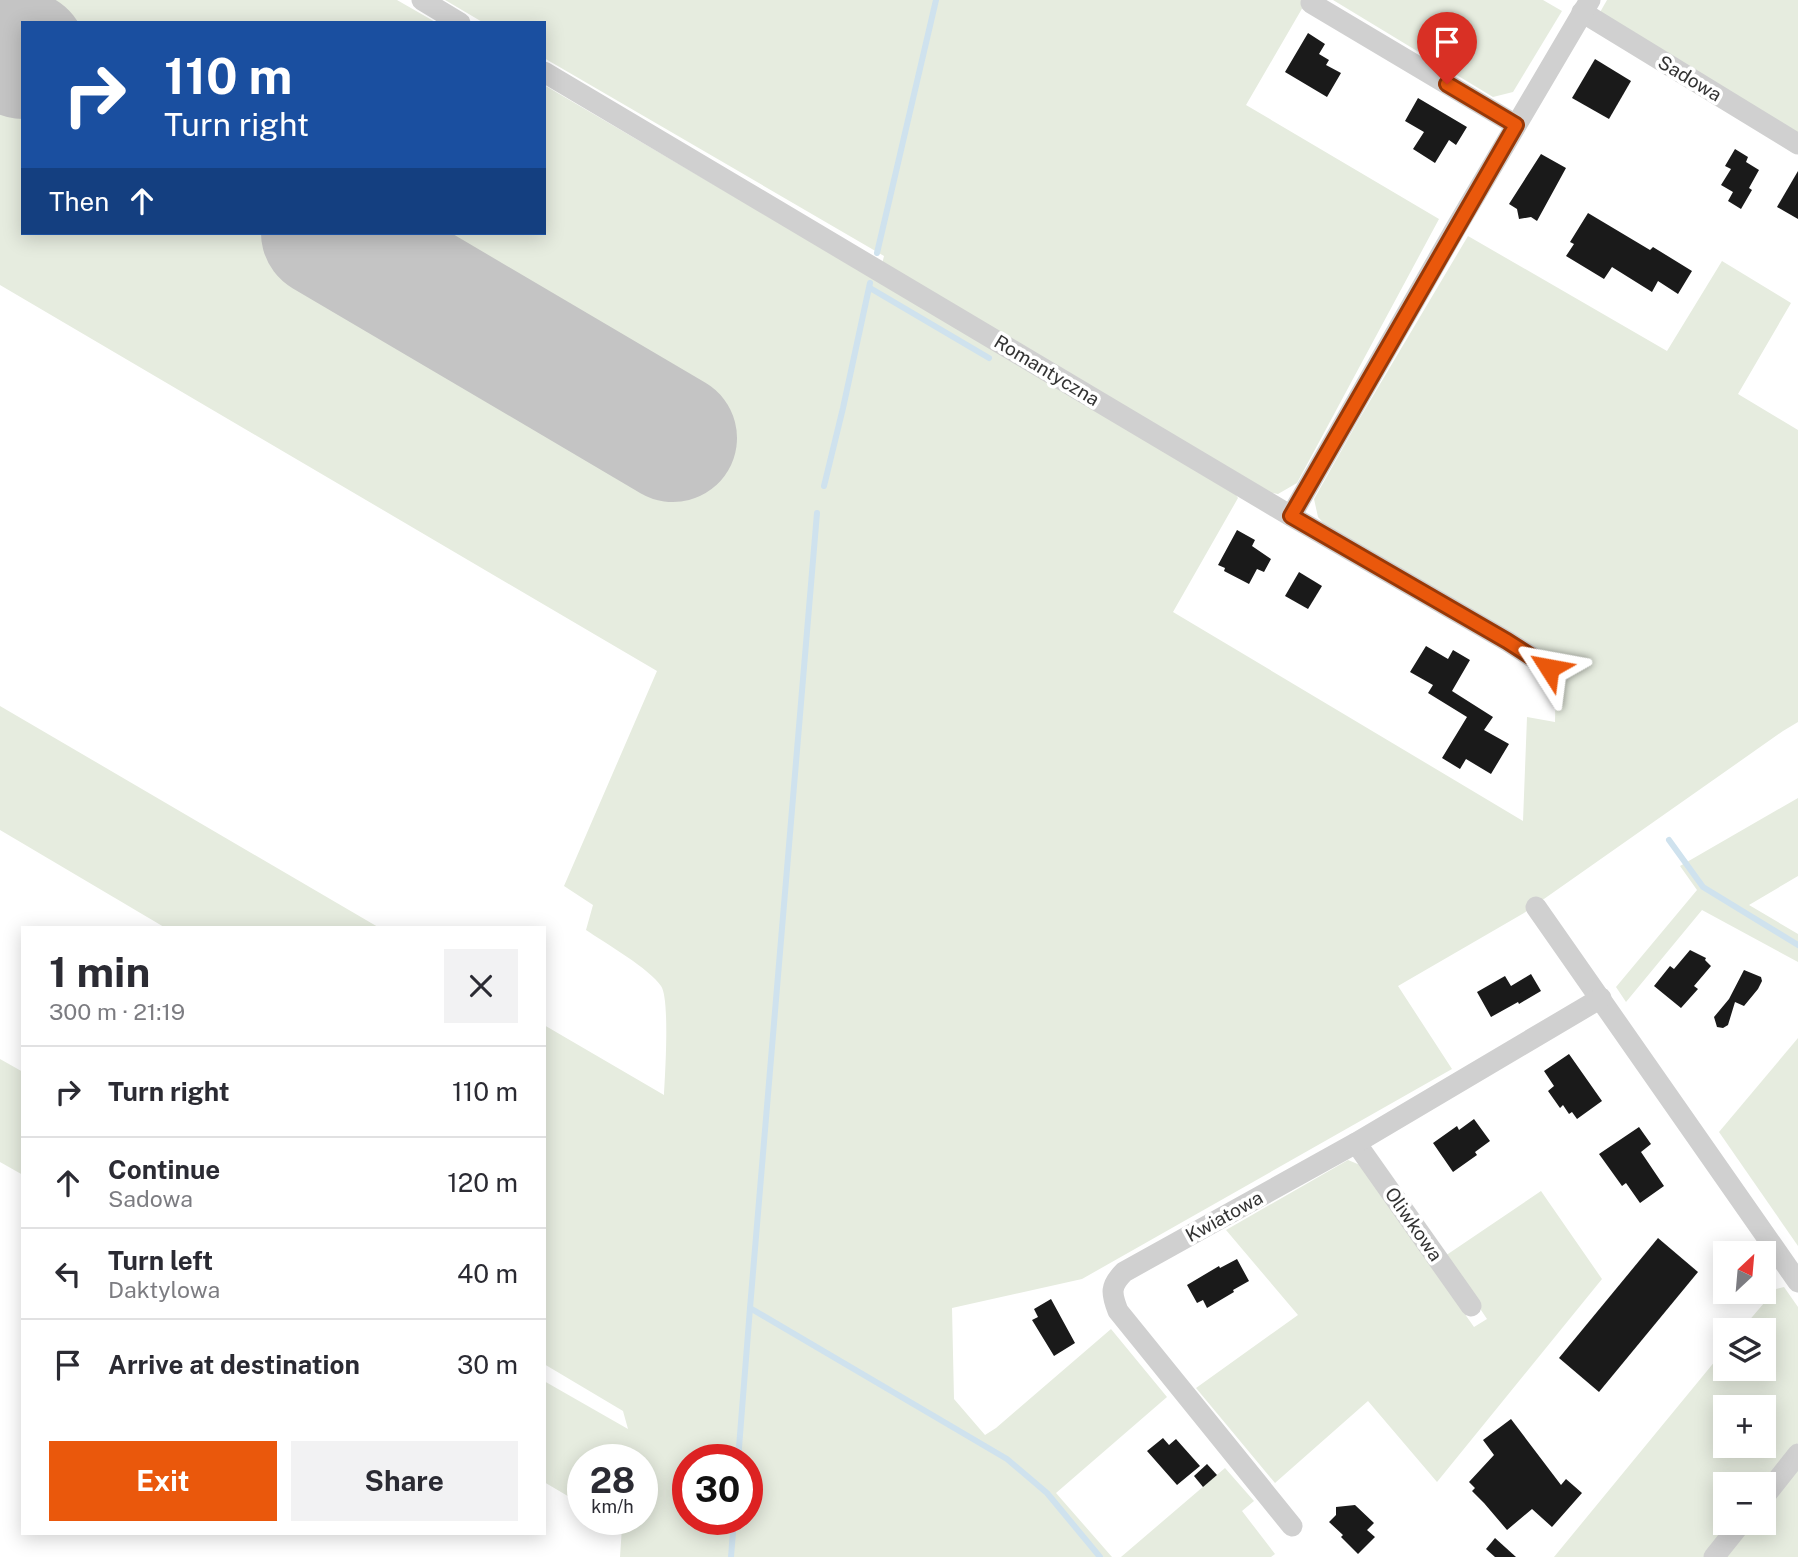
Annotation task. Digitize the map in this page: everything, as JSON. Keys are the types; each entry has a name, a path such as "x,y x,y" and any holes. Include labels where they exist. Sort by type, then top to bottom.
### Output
{"street":[{"path":"422,0 457,21"},
{"path":"1311,2 1516,125"},
{"name":"Sadowa","path":"1291,516 1586,6 1798,144"},
{"name":"Romantyczna","path":"546,73 1549,668"},
{"path":"1536,907 1798,1282"},
{"name":"Kwiatowa","path":"1292,1526 1118,1311 1113,1286 1124,1272 1356,1143 1601,999"},
{"name":"Oliwkowa","path":"1356,1143 1472,1306"},
{"path":"1776,1482 1798,1454"},
{"path":"1714,1557 1732,1535"}],"shaded area":[{"path":"0,0 397,0 434,21 21,21 21,235 546,235 546,86 1231,488 1238,498 1173,612 1523,821 1527,717 1555,722 1556,662 1326,526 1318,517 1314,499 1468,236 1667,351 1722,261 1791,303 1738,394 1798,430 1798,722 1524,913 1398,986 1452,1069 1082,1279 952,1308 954,1399 985,1435 1111,1329 1167,1397 1056,1493 1112,1557 620,1557 621,1535 658,1535 658,1444 567,1444 567,1496 546,1483 546,1382 628,1429 623,1411 546,1365 546,1026 664,1095 666,1055 665,1005 661,986 637,964 586,930 593,905 564,886 657,671 0,285"},
{"path":"445,0 1307,0 1246,105 1439,219 1297,483 1278,494 1263,491 882,264 884,256 546,59 546,21 481,21"},
{"path":"1333,0 1543,0 1562,11 1513,92 1493,97"},
{"path":"1607,0 1798,0 1798,136 1599,14"},
{"path":"0,706 376,926 162,926 0,830"},
{"path":"1798,798 1798,876 1749,905 1798,934 1798,962 1702,910 1626,1002 1616,987 1697,890 1680,866"},
{"path":"1798,1038 1798,1246 1719,1132"},
{"path":"0,1059 21,1071 21,1174 0,1162"},
{"path":"1348,1160 1360,1165 1474,1327 1487,1319 1445,1256 1541,1191 1602,1279 1437,1482 1368,1401 1275,1483 1196,1388 1298,1315 1226,1230"},
{"path":"1784,1287 1798,1307 1798,1443 1774,1472 1713,1472 1713,1535 1722,1535 1704,1557 1554,1557 1713,1364 1713,1381 1776,1381 1776,1318 1751,1318 1763,1304 1776,1304 1776,1289"},
{"path":"1798,1460 1798,1557 1718,1557 1737,1535 1776,1535 1776,1487"},
{"path":"1225,1468 1254,1501 1242,1511 1275,1554 1271,1557 1121,1557"}],"building":[{"path":"1308,33 1325,44 1319,54 1329,60 1326,65 1341,73 1327,97 1285,72"},
{"path":"1595,59 1631,81 1609,119 1572,98"},
{"path":"1418,98 1467,127 1456,145 1449,140 1435,163 1413,149 1424,132 1405,121"},
{"path":"1735,149 1748,157 1746,162 1759,170 1741,209 1728,201 1733,192 1721,185 1731,169 1725,166"},
{"path":"1541,154 1566,168 1537,221 1531,217 1519,219 1517,209 1509,204"},
{"path":"1798,171 1798,219 1777,207"},
{"path":"1588,213 1650,250 1653,247 1692,271 1678,294 1658,281 1652,292 1612,267 1604,279 1566,256 1574,244 1570,242"},
{"path":"1237,530 1255,540 1252,546 1271,559 1264,572 1257,569 1249,584 1218,565"},
{"path":"1299,572 1322,586 1308,609 1285,596"},
{"path":"1426,646 1448,659 1453,650 1470,660 1452,691 1493,717 1484,730 1509,744 1491,774 1466,759 1460,769 1442,758 1467,717 1428,693 1433,685 1410,672"},
{"path":"1690,950 1706,958 1711,966 1694,986 1698,989 1681,1008 1654,986 1670,966 1674,969"},
{"path":"1744,970 1761,977 1762,981 1744,1006 1735,1002 1728,1025 1717,1027 1714,1017 1729,999"},
{"path":"1531,974 1541,991 1491,1017 1477,992 1505,976 1511,986"},
{"path":"1569,1054 1602,1101 1577,1119 1572,1112 1569,1114 1563,1105 1560,1108 1548,1091 1554,1086 1544,1071"},
{"path":"1474,1119 1490,1141 1475,1152 1477,1155 1453,1172 1433,1143 1457,1126 1459,1130"},
{"path":"1639,1127 1651,1144 1641,1152 1664,1186 1640,1203 1626,1183 1622,1186 1599,1154"},
{"path":"1658,1238 1698,1272 1599,1392 1559,1358"},
{"path":"1237,1259 1249,1281 1207,1308 1203,1300 1197,1303 1187,1285"},
{"path":"1051,1299 1075,1343 1054,1356 1032,1320 1038,1317 1034,1309"},
{"path":"1511,1419 1561,1485 1566,1479 1582,1493 1552,1527 1532,1509 1507,1530 1472,1491 1475,1488 1469,1482 1494,1455 1483,1440"},
{"path":"1163,1438 1169,1445 1176,1439 1200,1466 1177,1485 1147,1451"},
{"path":"1207,1464 1217,1475 1203,1487 1194,1476"},
{"path":"1355,1505 1374,1523 1367,1530 1375,1537 1358,1554 1329,1522 1336,1515 1336,1507"},
{"path":"1495,1538 1516,1557 1495,1557 1486,1549"}],"waterway":[{"path":"877,253 936,0"},
{"path":"824,486 870,283"},
{"path":"870,288 989,358"},
{"path":"739,1444 817,513"},
{"path":"1669,840 1703,887 1798,945"},
{"path":"750,1308 1007,1459 1047,1493 1100,1557"},
{"path":"731,1557 733,1535"}],"runway":[{"path":"0,42 21,54"},
{"path":"328,235 673,438"}],"route":[{"path":"1447,84 1516,125 1291,516 1549,668"}]}
